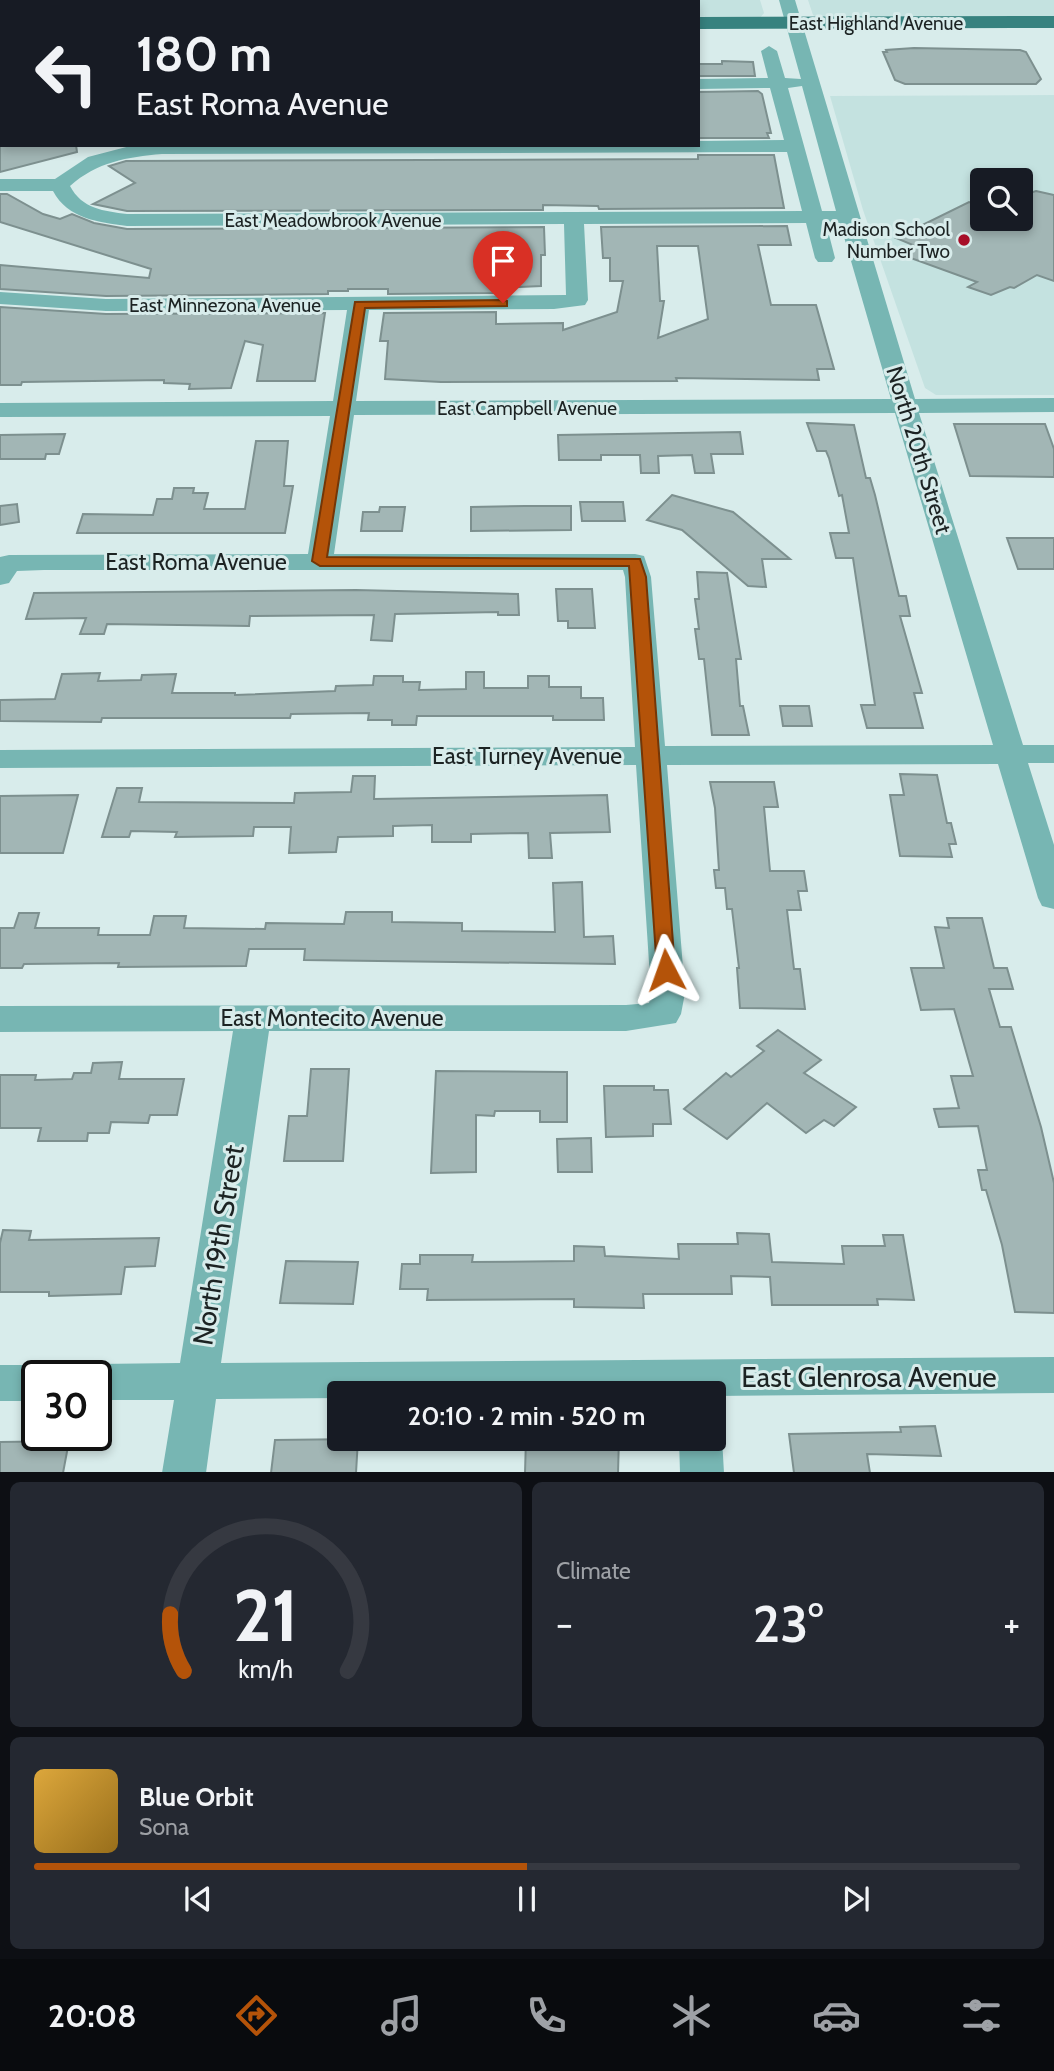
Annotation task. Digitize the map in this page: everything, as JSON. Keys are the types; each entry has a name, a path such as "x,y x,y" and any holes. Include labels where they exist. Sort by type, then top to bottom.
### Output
{"main road":[{"name":"East Highland Avenue","path":"700,29 1054,22"},
{"name":"East Highland Avenue","path":"700,23 1054,30"}],"street":[{"name":"North 20th Street","path":"787,0 848,217 1054,898"},
{"path":"769,51 825,258"},
{"path":"700,84 810,83"},
{"path":"700,146 793,146"},
{"path":"0,185 60,185 75,170 91,161 133,150 478,147"},
{"name":"East Meadowbrook Avenue","path":"60,185 72,206 93,215 127,220 848,217"},
{"name":"East Minnezona Avenue","path":"0,298 94,304 554,303 577,300 575,219"},
{"path":"320,561 359,304"},
{"name":"East Campbell Avenue","path":"0,410 1054,405"},
{"name":"East Roma Avenue","path":"5,570 320,561 635,562 651,756"},
{"name":"East Turney Avenue","path":"0,759 1054,754"},
{"name":"East Montecito Avenue","path":"0,1019 626,1018 664,1014 668,993 651,756"},
{"name":"North 19th Street","path":"184,1472 253,1018"},
{"name":"East Glenrosa Avenue","path":"726,1385 1054,1375"},
{"name":"East Glenrosa Avenue","path":"112,1382 327,1382"},
{"path":"0,1383 21,1383"},
{"path":"701,1451 702,1472"}],"shaded area":[{"path":"700,0 760,0 764,13 759,19 700,20"},
{"path":"808,0 1054,0 1054,19 817,18 813,15"},
{"name":"Madison School Number Two","path":"1054,95 1054,395 936,395 925,388 863,210 830,96"}],"building":[{"path":"914,48 1020,50 1026,52 1041,79 1036,84 905,84 895,80 883,52"},
{"path":"722,61 753,62 755,76 700,76 700,64 722,64"},
{"path":"758,91 762,94 771,133 767,133 769,138 700,138 700,92"},
{"path":"0,147 76,147 77,152 0,172"},
{"path":"698,155 774,155 784,208 599,209 598,206 543,205 543,210 127,211 93,204 135,183 109,166 126,161 698,159"},
{"path":"1033,192 1054,195 1054,281 1037,275 1014,288 1010,287 991,295 968,287 977,282 897,253 913,245 896,238 969,202 970,231 1033,231"},
{"path":"0,194 7,194 43,214 60,219 72,214 94,223 127,229 544,227 545,255 541,255 541,286 496,288 496,293 388,294 388,289 348,289 328,291 328,294 106,296 0,289 0,265 149,278 151,269 0,222"},
{"path":"787,226 791,245 758,245 771,305 816,305 834,369 817,369 819,380 676,378 677,381 441,382 385,379 388,341 380,341 384,313 496,312 496,324 563,323 563,330 617,312 623,281 610,281 610,258 603,258 601,227","holes":["657,246 698,246 708,319 658,338 664,301 660,301"]},
{"path":"0,307 106,314 325,313 315,381 257,381 263,345 245,341 231,388 189,389 190,384 164,383 164,380 22,382 21,385 0,385"},
{"path":"807,423 854,425 866,478 870,478 875,495 899,596 906,596 910,616 900,616 922,693 914,693 923,728 867,728 861,705 875,705 853,558 836,558 830,533 849,533 842,495 839,496 826,451 817,451"},
{"path":"954,424 1045,424 1054,449 1054,477 970,476"},
{"path":"740,432 743,454 711,454 714,473 695,473 692,455 658,456 659,473 641,473 640,455 601,455 601,460 559,460 558,435"},
{"path":"65,434 59,454 46,454 45,459 0,459 0,435"},
{"path":"256,441 288,441 284,486 293,486 285,533 77,533 83,514 153,515 157,499 172,499 174,488 194,488 193,493 208,493 204,509 245,509"},
{"path":"672,495 733,512 790,559 762,559 766,587 748,586 682,530 647,520"},
{"path":"580,502 623,502 625,521 582,521"},
{"path":"17,504 19,522 0,525 0,506"},
{"path":"571,506 571,530 471,531 471,507"},
{"path":"380,507 405,507 402,531 361,531 363,512 379,512"},
{"path":"1007,538 1054,538 1054,569 1018,569"},
{"path":"697,572 727,573 741,659 736,659 740,706 743,706 749,735 712,735 704,659 699,659 695,629 699,629 695,599 699,599"},
{"path":"556,589 592,589 595,628 568,628 568,621 558,621"},
{"path":"356,590 518,594 519,615 498,615 498,612 395,614 392,641 371,640 374,615 250,616 249,626 107,624 104,634 80,634 86,618 26,619 34,593"},
{"path":"466,672 484,672 484,688 528,688 528,676 549,676 549,687 581,687 581,698 603,698 604,720 553,720 553,716 417,716 416,725 392,725 392,720 368,720 369,713 291,714 290,718 0,721 0,700 55,699 62,674 100,673 98,681 141,680 142,675 176,674 172,693 235,695 335,691 336,686 373,685 374,676 403,676 403,682 420,682 419,690 466,689"},
{"path":"780,706 809,706 812,726 783,726"},
{"path":"900,774 937,775 947,823 951,823 956,844 949,844 952,857 900,856 890,795 904,795"},
{"path":"353,776 375,776 374,799 607,795 610,832 550,833 552,858 529,858 528,833 471,834 471,842 432,842 432,825 393,826 393,836 338,837 336,852 289,853 291,827 254,827 253,836 175,837 177,832 131,831 129,837 102,837 117,788 142,788 139,802 294,803 295,793 351,792"},
{"path":"710,782 774,782 778,807 764,807 770,871 804,871 807,891 798,891 801,910 787,910 794,969 800,969 805,1009 740,1008 739,968 732,909 727,909 725,888 716,888 714,870 719,870 715,808"},
{"path":"78,795 63,853 0,853 0,796"},
{"path":"582,882 584,937 613,936 615,964 304,960 305,949 249,949 246,966 118,967 119,963 24,964 22,968 0,968 0,928 14,928 19,913 39,913 35,928 99,928 98,935 150,935 154,916 186,916 184,928 265,929 266,923 344,924 346,912 392,912 392,922 462,923 462,931 555,932 553,883"},
{"path":"947,918 982,918 994,968 1007,968 1013,989 989,989 1000,1027 1011,1027 1041,1127 1054,1183 1054,1313 1015,1312 1002,1245 986,1190 982,1190 978,1170 987,1170 978,1126 939,1127 934,1109 959,1108 951,1076 973,1076 954,1009 921,1010 911,968 944,968 935,927 949,928"},
{"path":"778,1030 821,1060 804,1073 856,1107 834,1126 824,1120 806,1133 767,1103 727,1139 684,1109 726,1073 731,1077 764,1051 757,1046"},
{"path":"122,1062 119,1079 184,1079 177,1115 150,1115 148,1123 111,1122 109,1133 88,1133 87,1141 38,1141 41,1128 0,1128 0,1075 36,1075 35,1080 72,1079 74,1073 91,1073 93,1063"},
{"path":"311,1069 349,1069 343,1161 284,1161 289,1116 307,1116"},
{"path":"436,1071 567,1072 567,1122 540,1122 540,1111 495,1111 494,1116 476,1115 476,1172 431,1173"},
{"path":"604,1086 654,1086 654,1090 668,1090 671,1124 653,1124 653,1136 606,1137"},
{"path":"591,1138 592,1172 558,1172 557,1139"},
{"path":"3,1230 31,1231 29,1240 159,1238 155,1266 125,1267 121,1294 49,1296 49,1292 0,1292 0,1243"},
{"path":"737,1233 769,1234 772,1262 844,1264 842,1246 885,1246 883,1235 903,1235 914,1300 877,1299 878,1305 772,1305 770,1277 731,1276 732,1294 643,1294 644,1308 574,1307 574,1299 427,1300 428,1289 400,1289 402,1264 420,1264 420,1255 473,1255 472,1262 574,1261 574,1246 604,1247 605,1256 679,1259 678,1244 738,1244"},
{"path":"286,1261 358,1262 353,1304 280,1303"},
{"path":"935,1426 941,1456 867,1454 870,1472 794,1472 789,1434 901,1432 900,1427"},
{"path":"327,1439 327,1451 357,1451 356,1472 271,1472 275,1440"},
{"path":"0,1442 21,1442 21,1451 67,1451 63,1472 0,1472"},
{"path":"526,1451 619,1451 618,1472 525,1472"}],"place":[{"name":"Madison School Number Two","path":"964,240"}],"route":[{"path":"503,303 359,304 320,561 635,562 666,970"}]}
